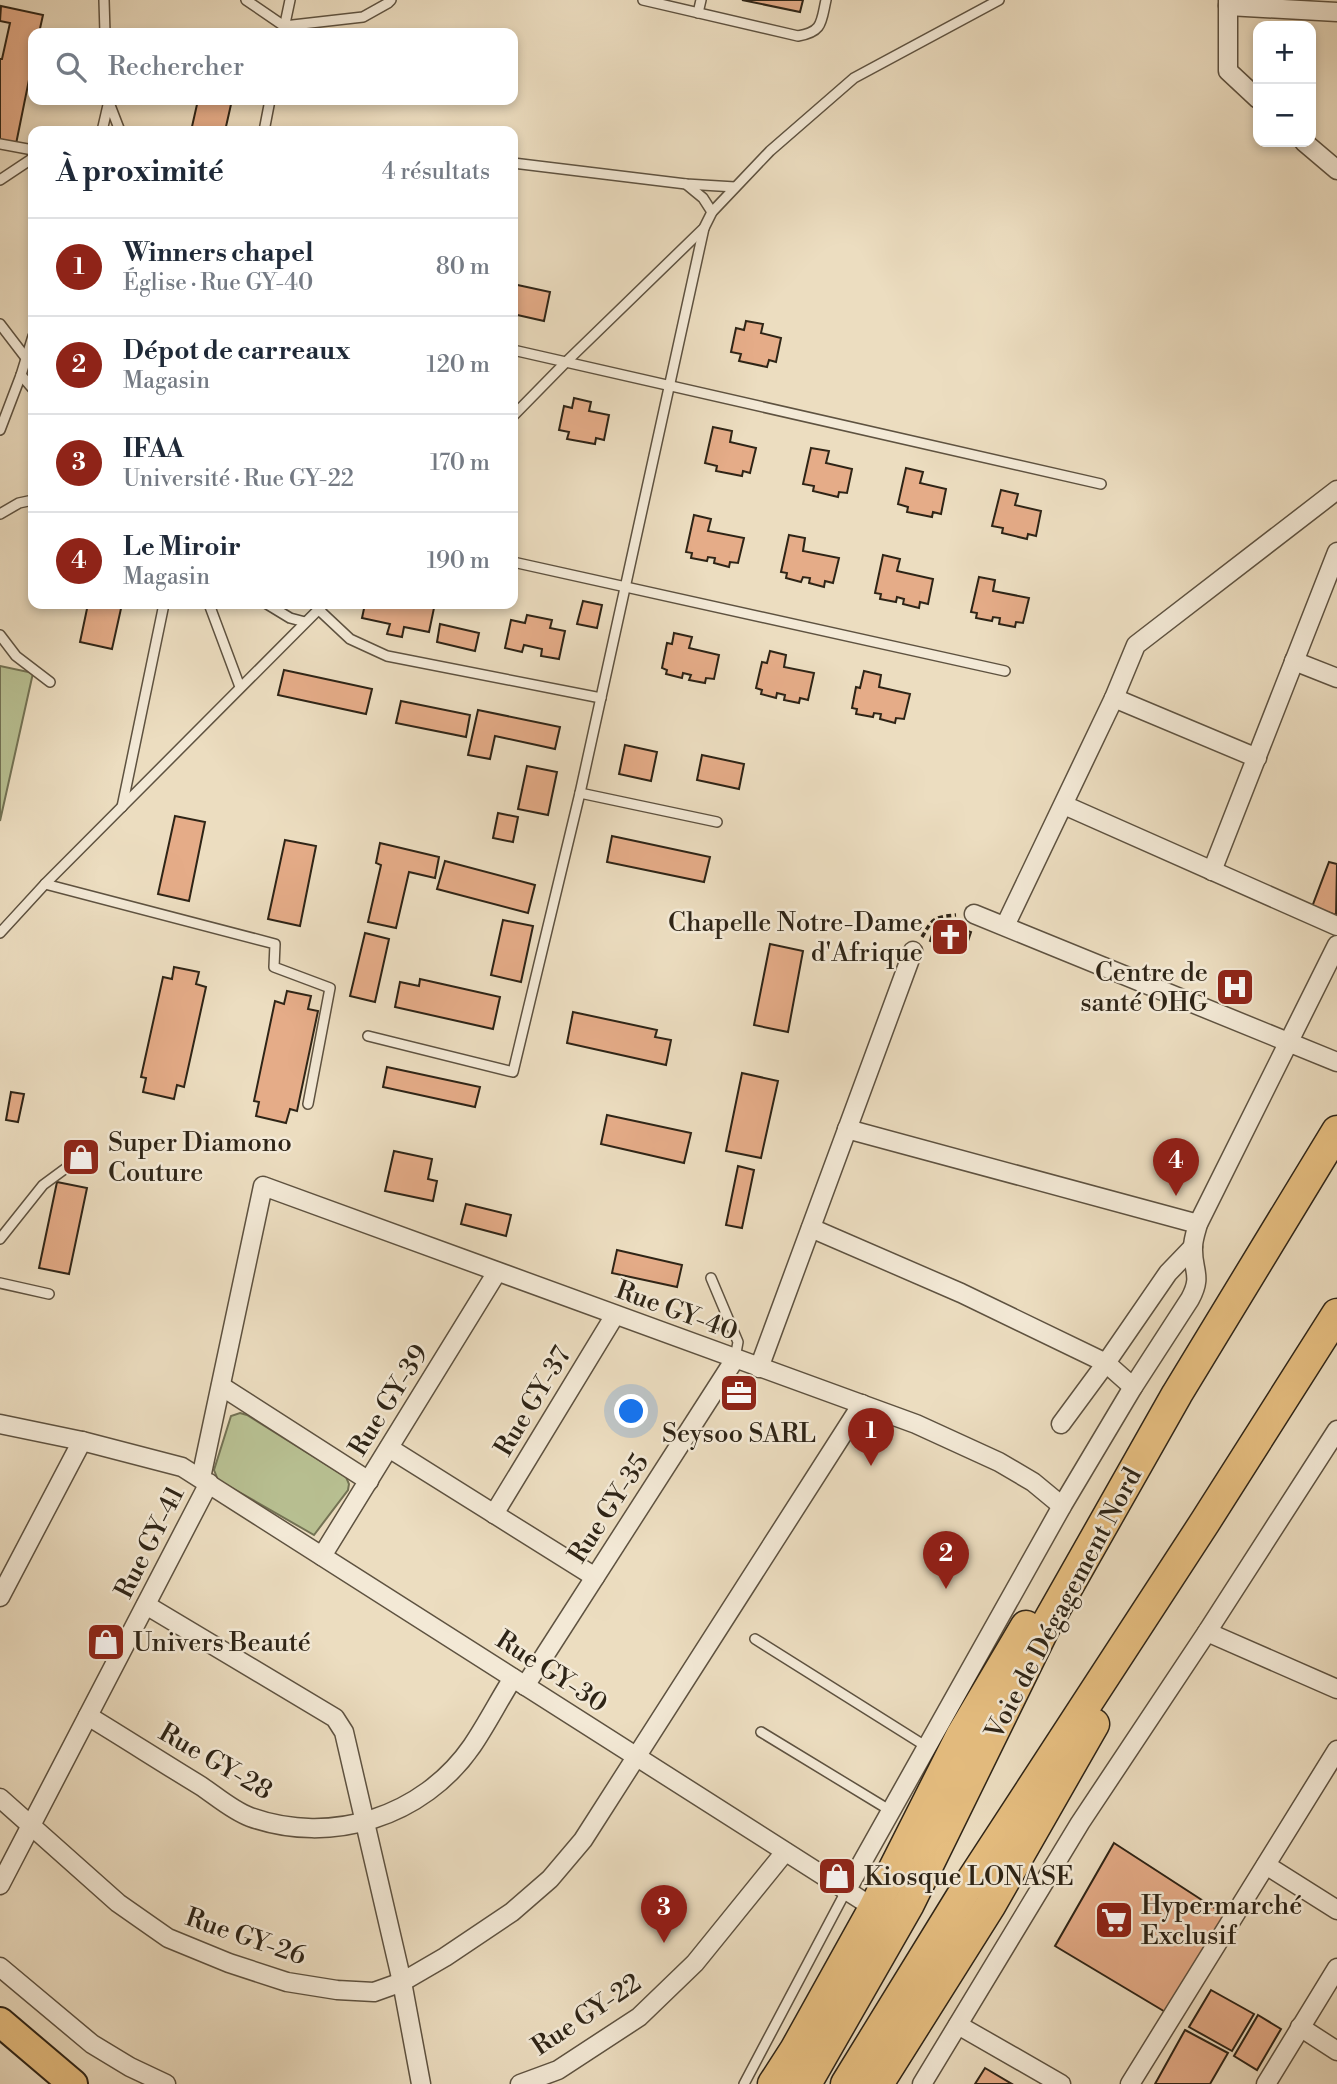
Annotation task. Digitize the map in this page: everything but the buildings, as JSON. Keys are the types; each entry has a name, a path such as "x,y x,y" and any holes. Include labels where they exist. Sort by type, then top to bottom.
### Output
{"highway":[{"name":"Voie de Dégagement Nord","path":"806,2084 888,1944 1045,1627 1177,1394 1337,1131"},
{"path":"846,2084 1034,1783 1213,1510 1337,1314"},
{"path":"773,2084 874,1908 961,1736 1071,1548 1143,1436 1177,1394"},
{"path":"878,2084 1004,1881 1172,1590 1213,1510"}],"main road":[{"path":"0,2022 74,2084"}],"street":[{"path":"1253,94 1228,71 1228,3 1337,12"},
{"path":"1310,147 1337,170"},
{"path":"1004,926 1114,698 1136,645 1337,489"},
{"path":"1212,871 1337,552"},
{"path":"1294,661 1337,678"},
{"path":"1114,698 1257,758"},
{"path":"1064,804 1337,926"},
{"path":"974,914 1337,1062"},
{"path":"846,1891 1062,1506 1195,1289 1198,1277 1193,1247 1198,1224 1337,945"},
{"path":"759,1368 913,951"},
{"path":"847,1129 1198,1224"},
{"name":"Rue GY-40","path":"263,1186 916,1424 999,1462 1034,1482 1062,1506"},
{"name":"Rue GY-41","path":"0,1885 146,1605 205,1481 221,1386 263,1186"},
{"path":"811,1228 961,1293 1106,1363 1133,1387"},
{"path":"1061,1424 1168,1273 1193,1247"},
{"name":"Rue GY-39","path":"322,1556 498,1272"},
{"name":"Rue GY-37","path":"494,1514 615,1315"},
{"name":"Rue GY-35","path":"519,1681 595,1577 735,1359"},
{"path":"221,1386 369,1481"},
{"name":"Rue GY-26","path":"0,1798 118,1903 168,1938 229,1963 288,1982 337,1990 374,1992 402,1982 512,1912 550,1879 583,1840 862,1404"},
{"name":"Rue GY-30","path":"0,1424 82,1441 182,1467 874,1908"},
{"path":"922,2084 1080,1823 1337,1430"},
{"path":"0,1597 82,1441"},
{"path":"389,1448 595,1577"},
{"path":"146,1605 335,1718 344,1732 402,1982 421,2084"},
{"path":"1207,1632 1337,1689"},
{"name":"Rue GY-28","path":"88,1716 249,1816 312,1829 337,1828 364,1823 401,1808 442,1779 471,1748 519,1681"},
{"path":"1130,2084 1337,1750"},
{"name":"Rue GY-22","path":"520,2084 558,2070 639,2017 695,1963 785,1852"},
{"path":"1266,1865 1337,1910"},
{"path":"0,1967 92,2044 130,2067 166,2084"},
{"path":"1266,2084 1337,1968"},
{"path":"958,2025 1061,2084"},
{"path":"1300,2027 1337,2051"}],"lane":[{"path":"104,0 105,28"},
{"path":"246,0 281,28"},
{"path":"284,28 290,0"},
{"path":"296,28 363,17 391,0"},
{"path":"642,0 798,36 811,34 820,26 825,0"},
{"path":"698,13 701,0"},
{"path":"368,1036 513,1072 580,793 704,228 712,212 770,150 854,78 999,0"},
{"path":"103,126 107,105"},
{"path":"109,105 118,126"},
{"path":"265,126 269,105"},
{"path":"0,144 28,149"},
{"path":"0,180 28,161"},
{"path":"518,164 686,184 736,187"},
{"path":"686,184 702,198 712,212"},
{"path":"518,411 704,228"},
{"path":"0,324 26,358"},
{"path":"518,351 1101,484"},
{"path":"0,430 28,352"},
{"path":"21,375 28,383"},
{"path":"0,514 28,501"},
{"path":"518,563 1005,671"},
{"path":"122,807 163,609"},
{"path":"211,609 240,687"},
{"path":"275,609 290,618 305,622"},
{"path":"0,933 319,609"},
{"path":"323,609 350,639 387,656 601,698"},
{"path":"0,635 16,656 50,682"},
{"path":"580,793 717,822"},
{"path":"46,884 275,944 274,967 330,988 308,1104"},
{"path":"0,1239 43,1185 81,1157"},
{"path":"711,1278 738,1342 735,1359"},
{"path":"0,1283 49,1294"},
{"path":"755,1639 927,1747"},
{"path":"761,1732 891,1811"},
{"path":"744,2084 846,1891"}],"path":[{"path":"913,951 936,917 974,914"}],"green space":[{"path":"0,666 33,673 0,821"},
{"path":"240,1413 346,1477 348,1490 314,1535 218,1480 214,1470 231,1416"}],"place":[{"name":"Chapelle Notre-Dame d'Afrique","path":"950,937"},
{"name":"Centre de santé OHG","path":"1235,987"},
{"name":"Super Diamono Couture","path":"81,1157"},
{"name":"Le Miroir","path":"1176,1196"},
{"name":"Seysoo SARL","path":"739,1393"},
{"name":"Winners chapel","path":"871,1466"},
{"name":"Dépot de carreaux","path":"946,1589"},
{"name":"Univers Beauté","path":"106,1642"},
{"name":"Kiosque LONASE","path":"837,1876"},
{"name":"Hypermarché Exclusif","path":"1114,1920"},
{"name":"IFAA","path":"664,1943"}]}
